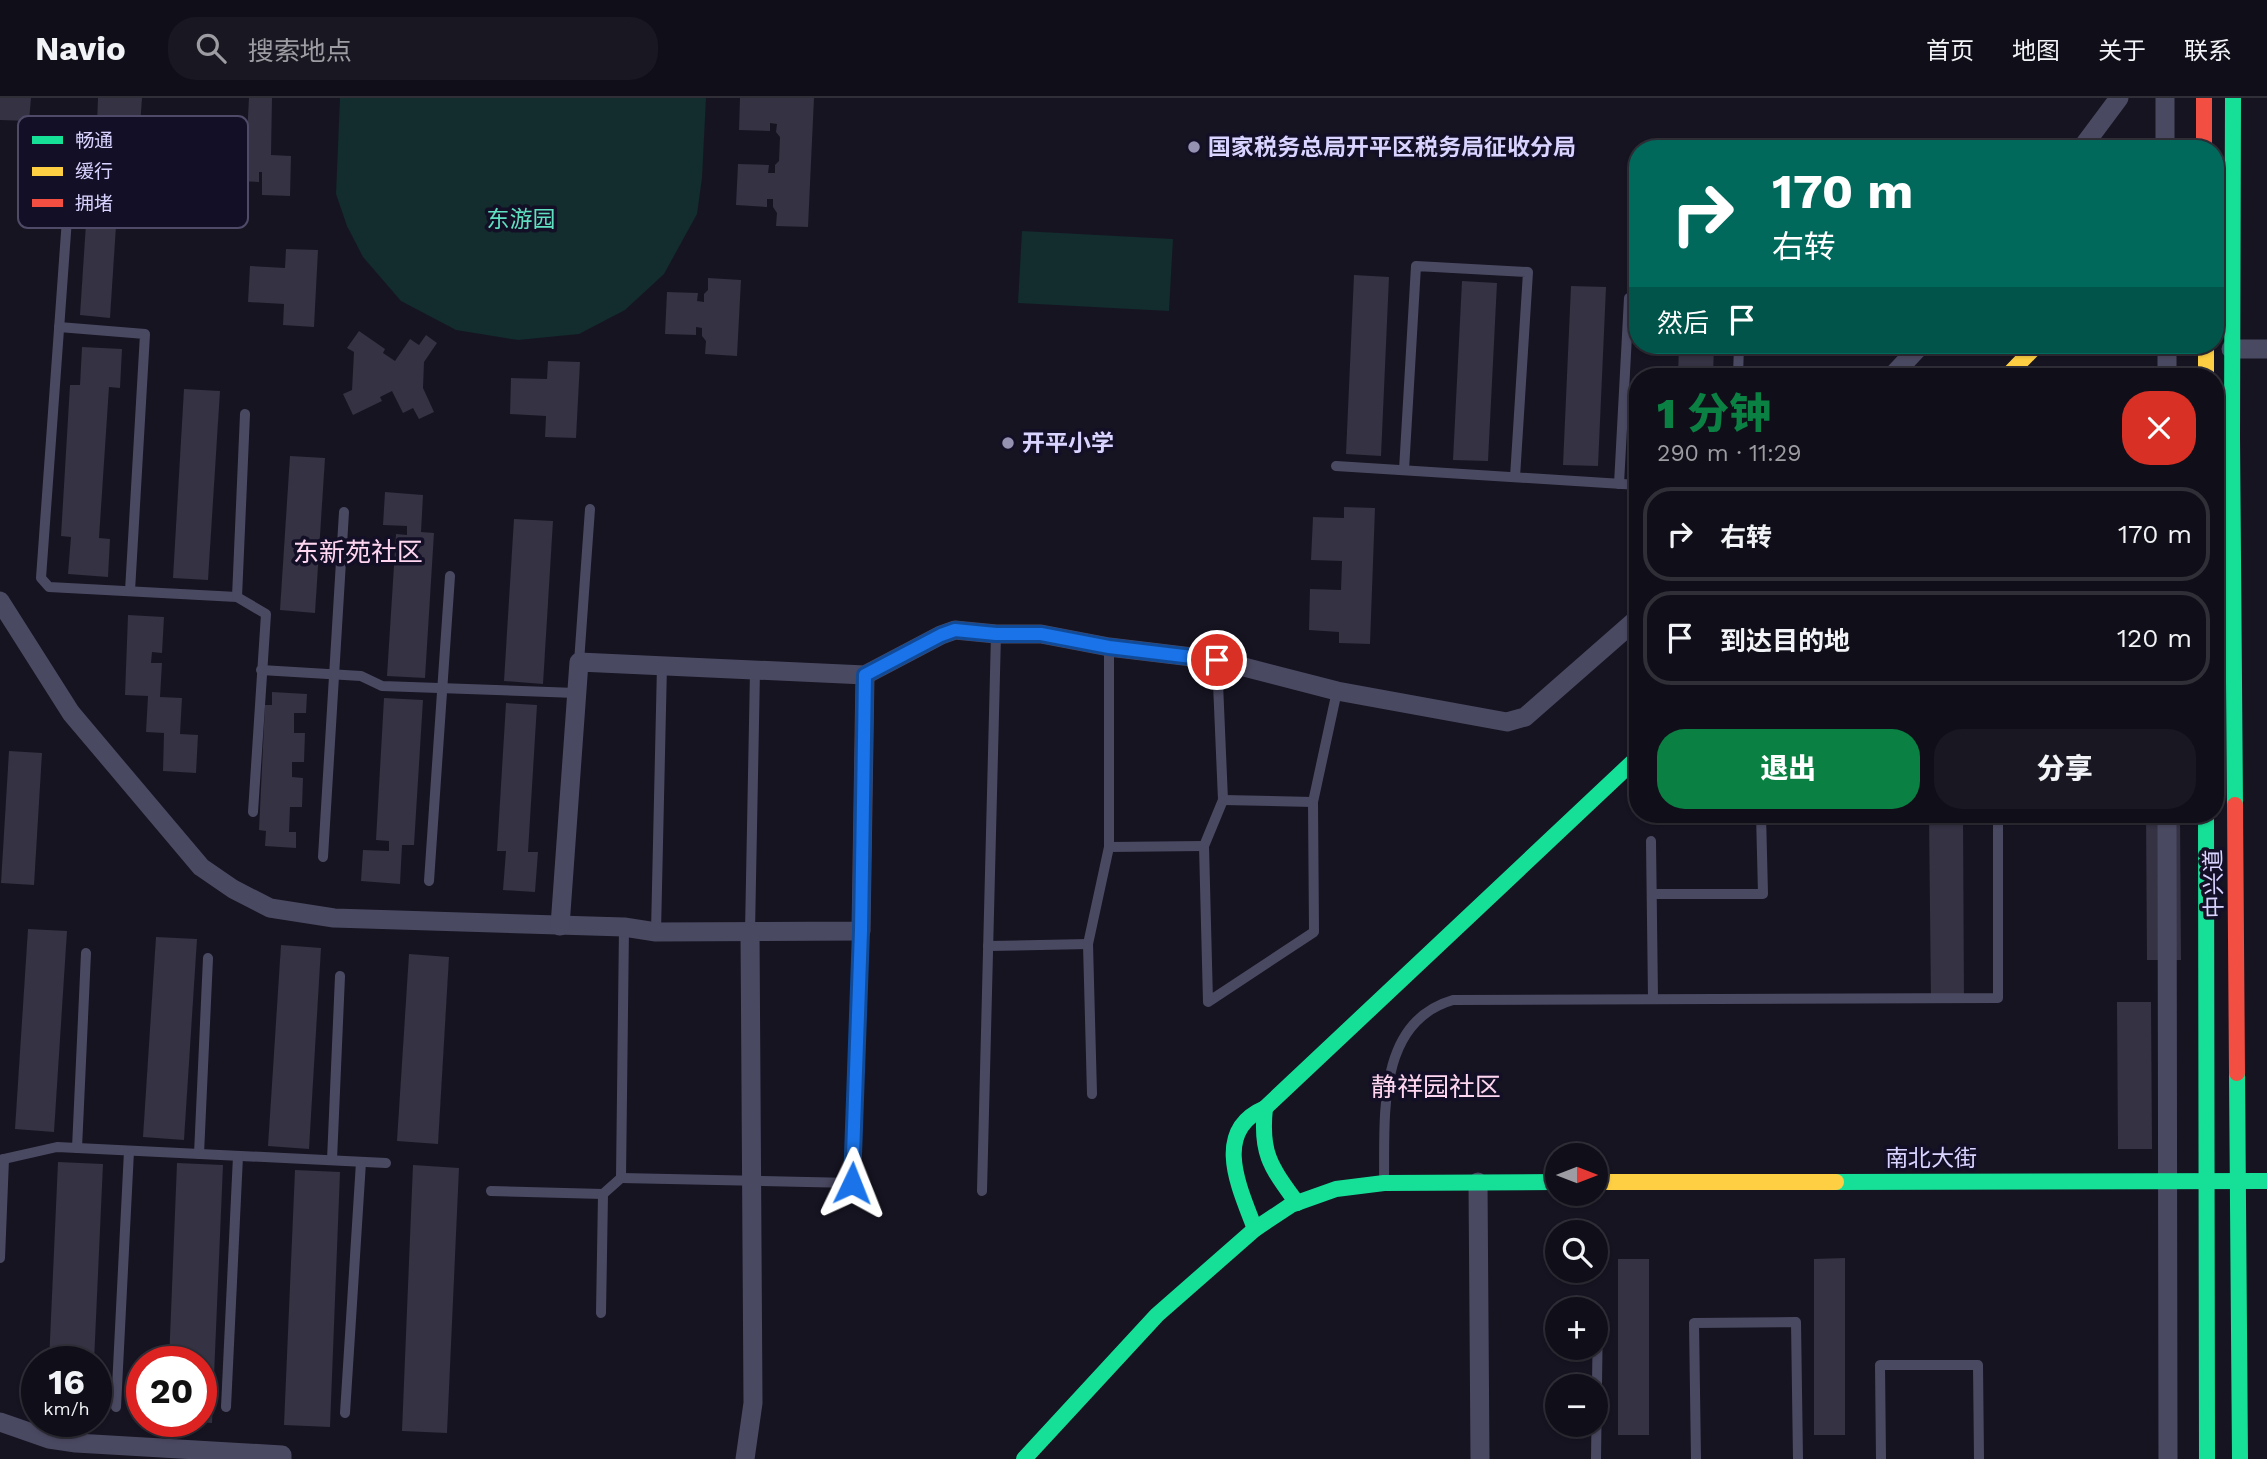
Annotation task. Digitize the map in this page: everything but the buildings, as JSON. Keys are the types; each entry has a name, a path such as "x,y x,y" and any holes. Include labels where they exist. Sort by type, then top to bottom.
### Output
{"street":[{"path":"2088,140 2119,98"},
{"path":"2165,98 2165,140"},
{"path":"2204,98 2204,140"},
{"name":"中兴道","path":"2233,98 2231,349 2240,1181 2240,1459"},
{"path":"2231,349 2267,349"},
{"path":"1899,368 1913,354"},
{"path":"2014,368 2025,354"},
{"path":"0,601 71,713 201,867 233,889 270,908 334,918 624,927 656,932 861,931 865,675"},
{"path":"560,926 579,662 865,675 955,630 1041,634 1109,647 1217,660 1337,691 1507,722 1525,716 1629,626"},
{"path":"1255,1229 1232,1155 1235,1136 1247,1117 1265,1108 1629,765"},
{"path":"2167,823 2168,1459"},
{"name":"中兴道","path":"2206,823 2207,1459"},
{"path":"745,1459 753,1403 750,932"},
{"path":"1265,1108 1262,1140 1265,1154 1297,1203"},
{"name":"南北大街","path":"1608,1182 2267,1181"},
{"path":"1024,1459 1157,1315 1255,1229 1297,1203 1336,1189 1384,1182 1545,1182"},
{"path":"1478,1182 1480,1459"},
{"path":"0,1422 50,1439 282,1455 282,1459"}],"lane":[{"path":"66,228 41,578 49,587 237,597 266,614 253,812"},
{"path":"1404,470 1416,266 1528,272 1516,477"},
{"path":"1619,484 1629,298"},
{"path":"59,327 145,334 130,591"},
{"path":"237,597 246,414"},
{"path":"1336,466 1629,485"},
{"path":"579,662 590,509"},
{"path":"323,857 344,512"},
{"path":"429,881 450,576"},
{"path":"982,1191 996,634"},
{"path":"1092,1094 1088,944 1110,847 1109,647"},
{"path":"1217,660 1223,800 1204,846 1208,1002 1314,932 1313,802 1337,691"},
{"path":"656,932 662,665"},
{"path":"261,670 361,676 382,686 576,694"},
{"path":"750,932 755,670"},
{"path":"1223,800 1313,802"},
{"path":"1652,894 1763,894 1761,823"},
{"path":"1384,1182 1385,1105 1389,1077 1404,1036 1426,1011 1454,999 1997,999 1997,823"},
{"path":"1651,841 1653,999"},
{"path":"1110,847 1204,846"},
{"path":"621,1178 624,927"},
{"path":"491,1191 603,1194 621,1178 852,1183 861,931"},
{"path":"988,946 1088,944"},
{"path":"77,1148 86,953"},
{"path":"199,1154 208,958"},
{"path":"332,1160 340,976"},
{"path":"0,1258 2,1160 57,1147 386,1163"},
{"path":"116,1407 128,1151"},
{"path":"226,1407 238,1156"},
{"path":"345,1413 361,1162"},
{"path":"601,1313 603,1194"},
{"path":"1696,1459 1694,1323 1796,1322 1798,1459"},
{"path":"1596,1459 1597,1360"},
{"path":"1881,1459 1880,1365 1978,1365 1979,1459"}],"green space":[{"name":"东游园","path":"340,98 706,98 702,178 697,214 664,274 625,310 579,334 518,340 456,330 401,301 363,257 347,226 336,194"},
{"path":"1022,231 1173,239 1169,311 1018,303"}],"traffic: fast":[{"path":"2233,98 2235,805"},
{"path":"1255,1229 1237,1179 1234,1162 1234,1146 1239,1131 1248,1118 1265,1108 1629,765"},
{"path":"2206,823 2207,1459"},
{"path":"2237,1073 2240,1459"},
{"path":"1265,1108 1264,1137 1269,1159 1297,1203"},
{"path":"1836,1182 2267,1181"},
{"path":"1024,1459 1157,1315 1255,1229 1291,1205 1336,1189 1384,1183 1545,1182"}],"traffic: slow":[{"path":"2015,368 2028,354"},
{"path":"2206,354 2206,368"},
{"path":"1608,1182 1836,1182"}],"traffic: jam":[{"path":"2204,98 2204,140"},
{"path":"2235,805 2237,1073"}],"place":[{"name":"国家税务总局开平区税务局征收分局","path":"1194,147"},
{"name":"开平小学","path":"1008,443"}],"district":[{"name":"东新苑社区","path":"358,552"},
{"name":"静祥园社区","path":"1436,1087"}],"route":[{"path":"852,1183 861,931 865,675 955,630 1041,634 1109,647 1217,660"}]}
